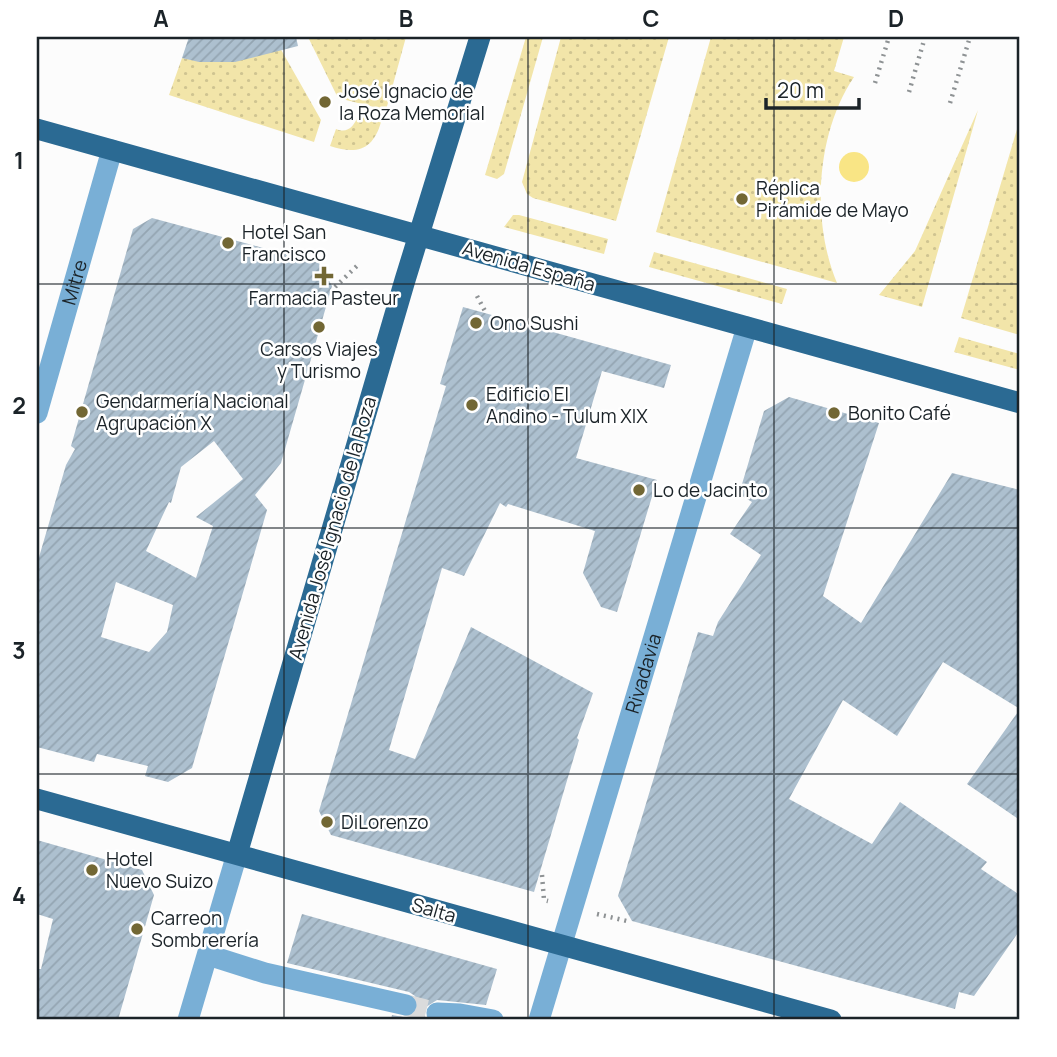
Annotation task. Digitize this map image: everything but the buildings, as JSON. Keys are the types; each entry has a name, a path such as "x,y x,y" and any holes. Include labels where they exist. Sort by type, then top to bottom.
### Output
{"main road":[{"name":"Avenida José Ignacio de la Roza","path":"237,855 480,37"},
{"name":"Avenida España","path":"37,129 1020,403"},
{"name":"Salta","path":"37,799 831,1020"}],"street":[{"name":"Mitre","path":"37,413 112,150"},
{"name":"Rivadavia","path":"539,1020 747,327"},
{"name":"Avenida José Ignacio de la Roza","path":"188,1020 237,855"},
{"path":"208,955 265,973 406,1005"},
{"path":"438,1013 493,1020"}],"path":[{"path":"875,83 889,37"},
{"path":"909,92 925,37"},
{"path":"950,103 970,37"},
{"path":"335,287 359,264"},
{"path":"477,296 485,313"}],"shaded area":[{"path":"308,37 406,37 386,110 338,98"},
{"path":"526,37 543,37 504,174 497,179 485,175"},
{"path":"561,37 669,37 616,221 533,198 527,194 522,182"},
{"path":"711,37 844,37 834,71 854,77 841,99 832,124 821,178 823,233 837,283 656,232"},
{"path":"279,46 321,120 314,142 169,95 182,58 232,60"},
{"path":"978,110 922,307 879,295 915,251"},
{"path":"358,116 381,122 373,139 363,148 356,150 330,146 336,129 350,128"},
{"path":"1020,119 1020,335 961,318"},
{"path":"854,152 864,157 869,167 864,177 854,182 844,177 839,167 844,157"},
{"path":"513,215 608,239 604,254 504,227"},
{"path":"654,252 787,289 782,304 649,267"},
{"path":"959,337 1020,354 1020,370 954,352"}],"tunnel":[{"path":"406,1005 437,1013"}],"place":[{"name":"José Ignacio de la Roza Memorial","path":"325,102"},
{"name":"Réplica Pirámide de Mayo","path":"742,199"},
{"name":"Hotel San Francisco","path":"228,243"},
{"name":"Farmacia Pasteur","path":"324,276"},
{"name":"Ono Sushi","path":"476,323"},
{"name":"Carsos Viajes y Turismo","path":"319,327"},
{"name":"Edificio El Andino - Tulum XIX","path":"472,405"},
{"name":"Gendarmería Nacional Agrupación X","path":"82,412"},
{"name":"Bonito Café","path":"834,413"},
{"name":"Lo de Jacinto","path":"639,490"},
{"name":"DiLorenzo","path":"327,822"},
{"name":"Hotel Nuevo Suizo","path":"92,870"},
{"name":"Carreon Sombrerería","path":"137,929"}]}
